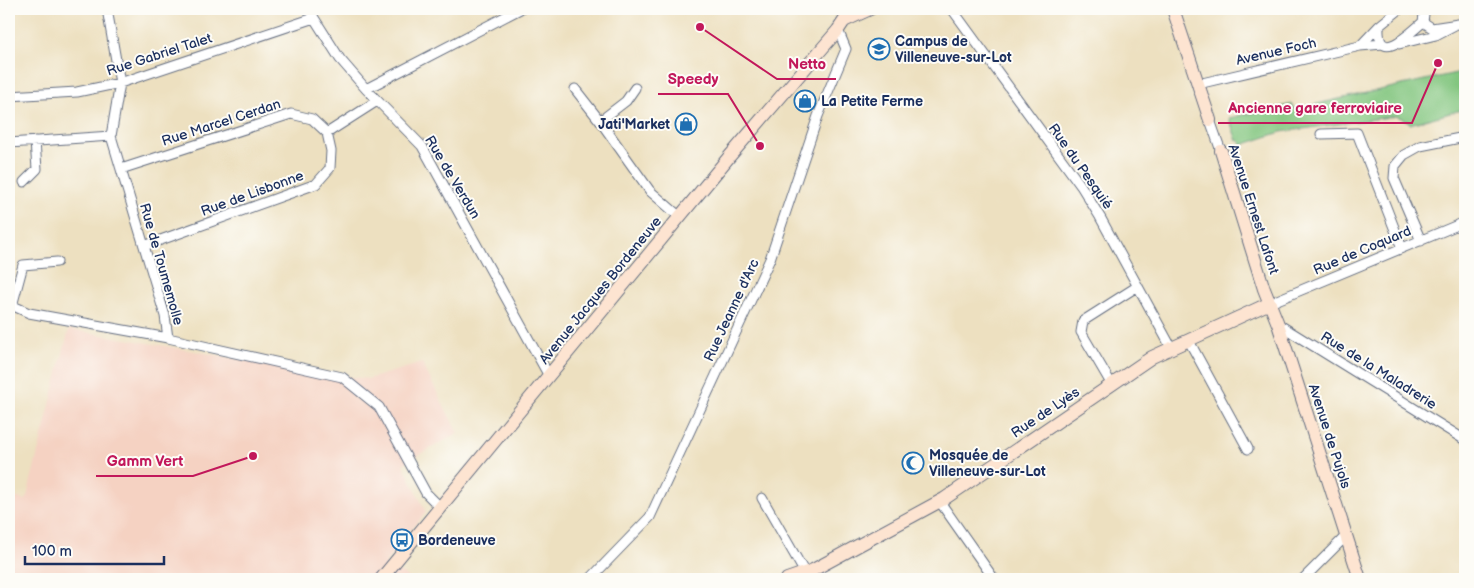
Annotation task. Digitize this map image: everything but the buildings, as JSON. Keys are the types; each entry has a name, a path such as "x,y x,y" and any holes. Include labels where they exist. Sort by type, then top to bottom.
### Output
{"main road":[{"name":"Avenue Jacques Bordeneuve","path":"381,579 680,217 841,26 852,9"},
{"path":"841,26 870,9"},
{"name":"Avenue Ernest Lafont","path":"1174,9 1210,120"},
{"name":"Avenue Ernest Lafont","path":"1220,151 1270,304"},
{"name":"Avenue de Pujols","path":"1270,304 1360,579"},
{"name":"Rue de Lyès","path":"787,579 805,573 940,502 1152,357 1270,304"}],"street":[{"name":"Rue de Toumemolle","path":"107,9 120,83 110,136 165,316 168,338 342,377 379,407 426,493 440,507"},
{"path":"366,89 520,9"},
{"name":"Rue du Pesquié","path":"952,9 1081,186 1172,349"},
{"path":"1360,46 1379,26 1400,9"},
{"path":"1396,44 1423,22 1424,14 1422,9"},
{"name":"Rue Gabriel Talet","path":"9,96 76,92 120,83 312,13"},
{"name":"Rue de Verdun","path":"312,13 340,59 377,101 422,146 549,376"},
{"path":"1423,22 1432,28 1465,23"},
{"name":"Rue Jeanne d'Arc","path":"590,579 650,517 770,259 818,116 846,49 841,26"},
{"path":"1379,26 1378,37 1383,44"},
{"name":"Avenue Foch","path":"1198,84 1360,46 1383,44 1388,46 1436,35 1455,26"},
{"path":"600,121 626,101 635,88"},
{"path":"575,89 650,191 680,217"},
{"path":"326,132 377,101"},
{"name":"Rue Marcel Cerdan","path":"121,169 291,114 312,119 326,132"},
{"name":"Avenue Ernest Lafont","path":"1210,120 1220,151"},
{"name":"Rue de Lisbonne","path":"144,246 316,184 330,168 331,151 326,132"},
{"path":"1321,134 1357,133 1402,248"},
{"path":"9,143 110,136"},
{"path":"1421,241 1394,178 1396,166 1404,155 1420,146 1465,137"},
{"path":"24,182 37,168 35,141"},
{"name":"Rue de Coquard","path":"1270,304 1465,222"},
{"path":"57,262 23,265 10,305 29,313 168,338"},
{"path":"1112,385 1080,332 1083,321 1138,286"},
{"name":"Rue de la Maladrerie","path":"1278,324 1465,440"},
{"path":"1189,342 1248,449"},
{"path":"762,498 805,573"},
{"path":"940,502 994,579"},
{"path":"1303,579 1346,536"}],"shaded area":[{"path":"69,329 301,370 368,379 422,363 458,433 403,464 426,512 385,563 411,579 9,579 9,496 26,500"}],"green space":[{"path":"1465,71 1465,109 1410,124 1397,116 1281,132 1242,145 1239,140 1237,141 1229,118 1292,104 1294,109"}],"place":[{"name":"Netto","path":"700,27"},
{"name":"Campus de Villeneuve-sur-Lot","path":"879,49"},
{"name":"Ancienne gare ferroviaire","path":"1438,63"},
{"name":"La Petite Ferme","path":"805,101"},
{"name":"Jati'Market","path":"686,124"},
{"name":"Speedy","path":"760,146"},
{"name":"Gamm Vert","path":"253,456"},
{"name":"Mosquée de Villeneuve-sur-Lot","path":"913,463"},
{"name":"Bordeneuve","path":"402,540"}]}
